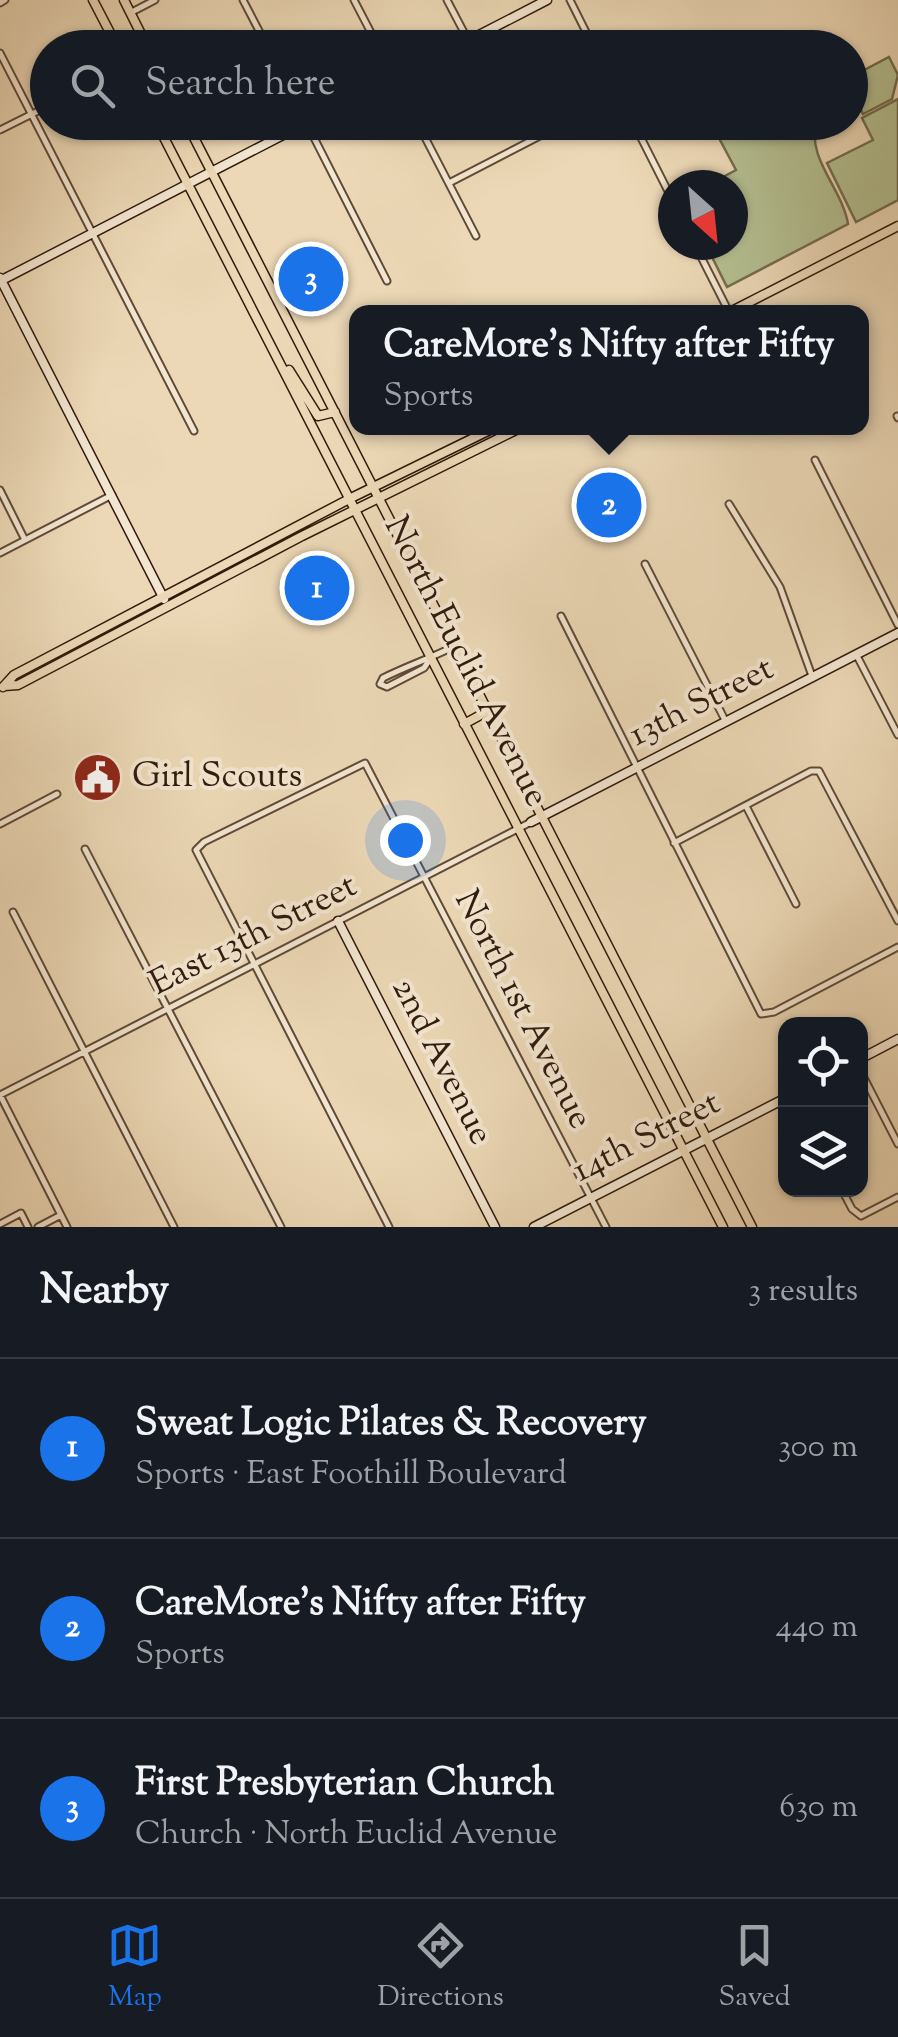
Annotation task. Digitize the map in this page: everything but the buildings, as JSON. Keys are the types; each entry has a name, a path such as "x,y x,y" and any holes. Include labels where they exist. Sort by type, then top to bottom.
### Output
{"main road":[{"path":"94,0 109,30"},
{"path":"124,0 139,30"},
{"name":"North Euclid Avenue","path":"165,140 188,184 251,274 336,412 752,1227"},
{"name":"North Euclid Avenue","path":"195,140 212,172 280,359 723,1227"},
{"path":"743,305 898,226"},
{"path":"280,359 299,381 318,416 336,412"},
{"path":"2,684 351,498 480,435"},
{"path":"2,684 18,685 505,435"},
{"path":"391,578 413,568"},
{"path":"464,724 488,711"}],"street":[{"path":"130,13 155,0"},
{"path":"243,0 259,30"},
{"path":"354,0 369,30"},
{"path":"447,0 463,30"},
{"path":"570,0 585,30"},
{"path":"487,30 543,1"},
{"path":"0,53 30,110"},
{"path":"0,130 30,115"},
{"path":"45,140 194,431"},
{"path":"168,608 0,280 274,140"},
{"path":"316,140 387,281"},
{"path":"426,140 476,236"},
{"path":"449,183 532,140"},
{"path":"642,140 658,171"},
{"path":"703,260 726,305"},
{"path":"815,460 898,625"},
{"path":"0,490 25,540"},
{"path":"0,553 112,496"},
{"path":"728,504 780,587 813,676"},
{"path":"645,564 726,722"},
{"path":"561,616 760,1014 774,1012 898,947"},
{"name":"13th Street","path":"530,822 898,634"},
{"path":"431,658 424,668 386,687 380,684 383,678 455,646"},
{"path":"856,654 898,735"},
{"name":"North 1st Avenue","path":"253,964 196,850 365,763 606,1227"},
{"path":"673,843 811,771 819,771 898,921"},
{"path":"0,824 57,794"},
{"path":"746,806 796,904"},
{"name":"East 13th Street","path":"0,1094 530,822"},
{"path":"86,848 281,1227"},
{"path":"13,912 174,1227"},
{"name":"2nd Avenue","path":"338,921 496,1227"},
{"path":"253,964 388,1227"},
{"path":"868,1055 898,1040"},
{"path":"868,1086 898,1144"},
{"path":"0,1094 67,1227"},
{"name":"14th Street","path":"534,1227 778,1102"},
{"path":"846,1197 860,1216 898,1197"},
{"path":"0,1224 21,1213 28,1227"},
{"path":"38,1227 60,1215"}],"green space":[{"path":"889,57 898,75 892,99 868,111 868,68"},
{"path":"898,99 898,200 856,222 827,163 873,140 868,115"},
{"path":"720,140 815,140 848,224 727,287 714,260 748,260 748,170 736,170"}],"place":[{"name":"First Presbyterian Church","path":"311,279"},
{"name":"CareMore's Nifty after Fifty","path":"609,505"},
{"name":"Sweat Logic Pilates & Recovery","path":"317,588"},
{"name":"Girl Scouts","path":"97,777"}]}
